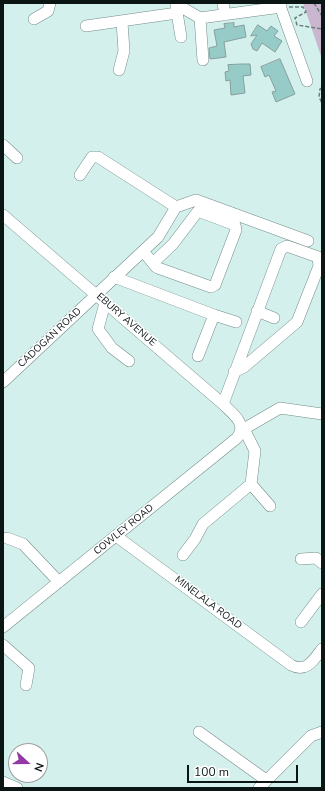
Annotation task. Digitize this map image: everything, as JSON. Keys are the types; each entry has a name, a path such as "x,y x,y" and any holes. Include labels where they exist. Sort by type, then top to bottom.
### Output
{"street":[{"path":"34,19 48,11 50,3"},
{"path":"223,3 225,15"},
{"path":"86,26 122,22 176,7 200,18 280,5 307,82"},
{"path":"176,7 180,37"},
{"path":"200,18 202,60"},
{"path":"119,70 124,51 122,22"},
{"path":"3,146 17,158"},
{"path":"80,175 92,158 98,157 176,207 196,200 308,241"},
{"name":"CADOGAN ROAD","path":"4,378 158,237 176,207"},
{"path":"143,251 153,263 158,268 212,287 215,285 233,237 236,228 235,225 198,211 173,244 153,263"},
{"name":"EBURY AVENUE","path":"3,215 236,416 255,451 251,484"},
{"path":"223,404 234,372 257,311 282,248 287,246 318,257 319,266 297,322 244,368 234,372"},
{"path":"114,277 236,322"},
{"path":"105,303 98,329 112,348 129,361"},
{"path":"257,311 274,318"},
{"path":"198,356 214,315"},
{"name":"COWLEY ROAD","path":"3,627 237,438 243,430 280,408 322,414"},
{"path":"183,556 203,524 251,484 270,506"},
{"name":"MINELALA ROAD","path":"116,536 291,665 300,668 310,664 322,649"},
{"path":"7,538 23,544 59,582"},
{"path":"301,559 316,558 322,563"},
{"path":"301,622 322,594"},
{"path":"3,645 29,668 26,685"},
{"path":"199,732 263,784 311,736 322,732"},
{"path":"3,782 17,788"}],"path":[{"path":"292,3 287,7 303,7 306,12 295,18 297,25 322,29"},
{"path":"314,3 322,16"},
{"path":"322,88 320,89 319,97 322,103"}],"shaded area":[{"path":"303,3 322,3 322,59"}],"building":[{"path":"234,23 234,27 244,25 246,37 224,42 226,57 210,59 209,48 217,46 214,30 225,28 224,24"},
{"path":"258,25 267,31 271,26 278,31 274,36 282,41 275,52 262,43 257,51 253,49 251,44 257,35 251,36"},
{"path":"280,59 295,94 276,102 272,92 276,91 269,75 265,77 261,67"},
{"path":"250,64 251,75 243,76 245,93 231,95 230,80 226,81 225,72 229,71 228,65"}]}
